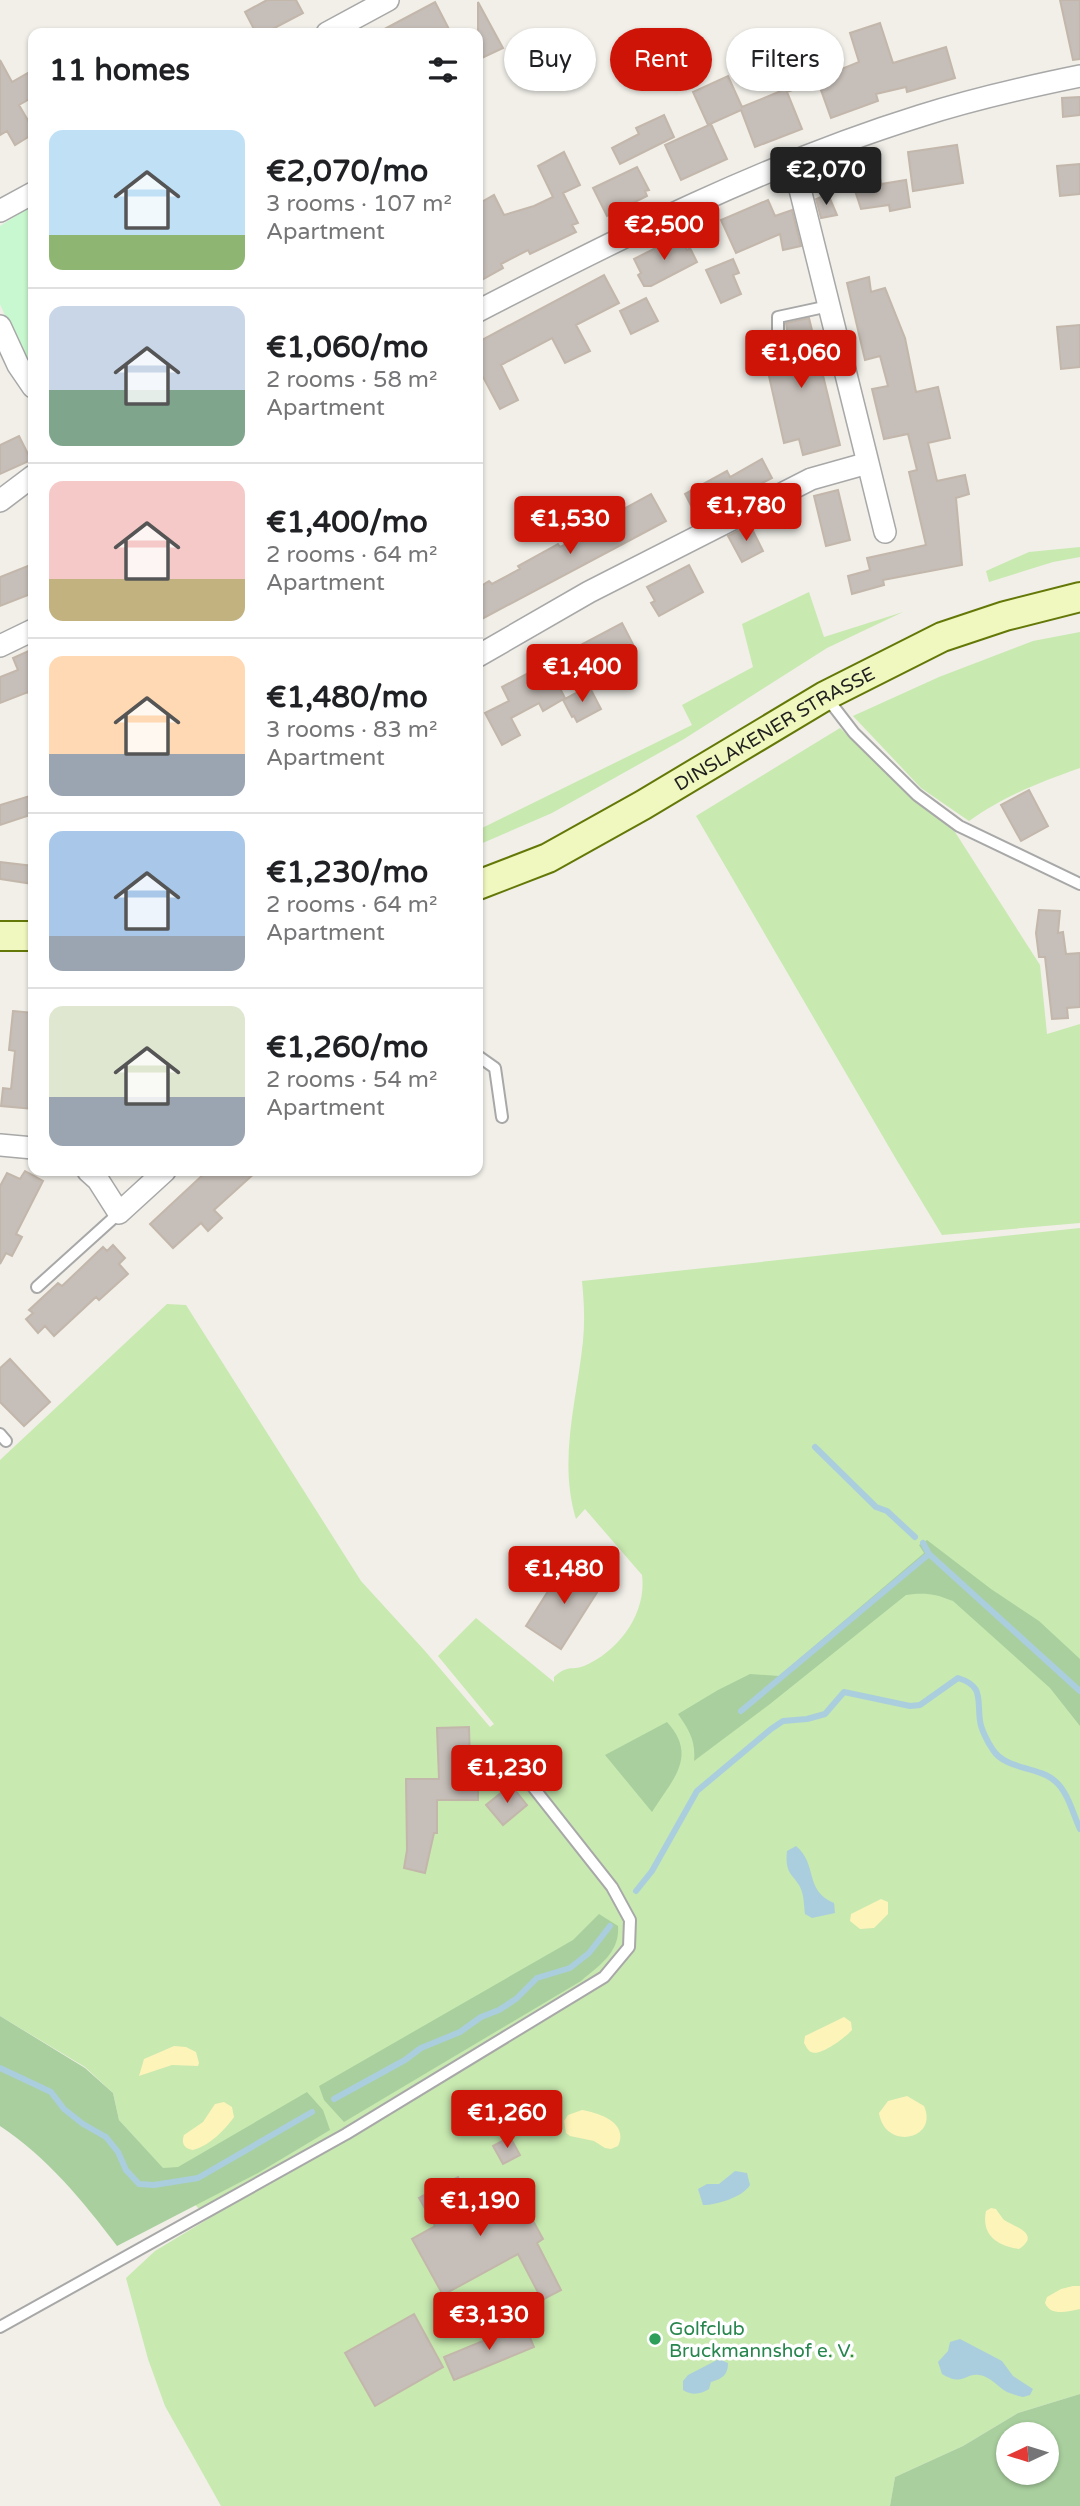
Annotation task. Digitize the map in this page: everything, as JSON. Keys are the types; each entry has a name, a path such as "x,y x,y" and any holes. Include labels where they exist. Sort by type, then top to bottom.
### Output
{"main road":[{"name":"DINSLAKENER STRASSE","path":"483,883 548,858 643,805 825,696 942,637 1004,616 1080,597"},
{"path":"0,936 28,936"}],"street":[{"path":"336,28 388,0"},
{"path":"483,309 700,201 793,161 920,116 1004,92 1080,76"},
{"path":"793,161 885,532"},
{"path":"0,211 28,196"},
{"path":"0,327 9,369 28,383"},
{"path":"483,653 589,592 811,478 868,463"},
{"path":"0,501 28,480"},
{"path":"0,646 28,632"},
{"path":"0,1145 28,1148"},
{"path":"94,1176 119,1213 160,1176"}],"lane":[{"path":"778,339 778,317 829,306"},
{"path":"825,696 853,733 917,795 959,825 1080,884"},
{"path":"483,1060 495,1068 502,1117"},
{"path":"37,1287 119,1213"},
{"path":"0,2327 346,2134 604,1977 629,1947 630,1920 612,1887 522,1773"}],"green space":[{"path":"28,208 28,360 0,304 0,226"},
{"path":"1080,547 1080,557 1053,562 989,582 986,571 1029,552"},
{"path":"809,592 824,637 903,612 827,648 684,739 552,813 483,843 483,828 692,725 682,705 753,667 742,624"},
{"path":"1080,632 1080,768 1023,790 969,821 921,788 853,716 939,677 1033,641"},
{"path":"840,728 916,801 955,832 1040,965 1047,1034 1080,1024 1080,1223 942,1235 696,816"},
{"path":"1080,1228 1080,2394 1018,2413 1003,2422 996,2422 996,2426 963,2446 895,2477 890,2506 221,2506 165,2406 148,2359 126,2278 155,2251 208,2219 119,2120 113,2093 85,2067 0,2016 0,1460 167,1304 186,1305 361,1581 490,1727 494,1724 438,1656 476,1618 554,1682 554,1677 566,1669 584,1666 609,1651 628,1629 640,1603 642,1575 585,1509 576,1519 571,1497 570,1430 584,1334 582,1281"},
{"path":"927,1540 991,1589 1039,1621 1080,1659 1080,1726 1050,1688 953,1601 930,1594 913,1594 906,1595 694,1761 691,1736 678,1714 750,1674 779,1676 924,1553 919,1545"},
{"path":"667,1722 681,1746 681,1758 674,1779 652,1812 605,1755"},
{"path":"599,1914 618,1926 616,1943 607,1957 581,1981 344,2122 324,2100 319,2086 573,1940"},
{"path":"0,2016 85,2068 113,2093 119,2120 163,2168 178,2167 307,2092 323,2110 330,2130 258,2173 117,2246 49,2166 0,2126"},
{"path":"1080,2394 1080,2506 890,2506 895,2477 963,2446 996,2426 996,2485 1059,2485 1059,2422 1003,2422 1018,2413"}],"sand":[{"path":"881,1899 888,1902 888,1914 874,1928 860,1929 850,1921 851,1914"},
{"path":"844,2017 851,2022 852,2030 849,2033 820,2052 809,2051 804,2043 805,2036"},
{"path":"174,2046 186,2047 196,2052 198,2066 172,2065 139,2076 144,2059"},
{"path":"907,2096 924,2106 927,2118 918,2133 900,2136 891,2133 883,2125 879,2113 888,2101"},
{"path":"224,2102 232,2107 234,2117 226,2127 199,2148 193,2150 185,2147 184,2135 203,2122 215,2104"},
{"path":"582,2110 611,2120 616,2125 620,2131 618,2146 605,2148 594,2141 566,2133 564,2121 568,2115"},
{"path":"996,2209 1003,2219 1027,2234 1026,2243 1019,2249 998,2242 988,2233 985,2219 986,2211"},
{"path":"1073,2286 1080,2286 1080,2309 1056,2312 1045,2303 1047,2297"}],"water":[{"path":"796,1846 807,1861 819,1892 834,1903 835,1913 812,1918 805,1914 800,1886 787,1866 787,1851"},
{"path":"735,2171 747,2173 750,2185 747,2189 729,2199 703,2205 698,2189 707,2184 719,2184"},
{"path":"960,2339 1002,2361 1013,2376 1033,2389 1030,2395 1023,2397 1007,2392 983,2376 974,2375 959,2380 942,2374 938,2362 948,2351 950,2342"},
{"path":"719,2359 728,2363 727,2371 721,2378 711,2382 709,2389 696,2394 683,2390 683,2381 688,2375"}],"building":[{"path":"267,0 296,0 303,13 274,28 253,28 245,12"},
{"path":"1060,0 1080,0 1080,59 1073,60"},
{"path":"435,2 448,28 386,28"},
{"path":"478,2 503,48 483,58 483,28 478,28"},
{"path":"880,23 893,63 946,47 955,78 907,92 906,87 876,94 878,101 831,118 821,91 844,91 844,68 859,62 850,33"},
{"path":"0,60 12,82 28,73 28,100 19,105 28,120 28,137 15,145 7,131 0,135"},
{"path":"726,77 726,91 735,91 742,107 781,91 790,91 787,92 802,129 755,147 741,110 708,125 693,92 712,91 712,83"},
{"path":"1080,97 1080,115 1063,117 1062,98"},
{"path":"664,115 674,137 620,164 612,148 639,134 636,128"},
{"path":"711,124 727,159 681,180 665,145"},
{"path":"957,145 963,183 913,191 908,152"},
{"path":"564,152 580,185 563,193 578,223 572,225 576,232 530,254 528,250 501,264 503,268 483,279 483,201 494,195 504,215 553,197 538,166"},
{"path":"1080,164 1080,194 1060,196 1057,166"},
{"path":"878,165 881,184 906,180 910,207 890,211 889,205 861,209 848,169"},
{"path":"637,167 649,190 645,191 647,196 607,216 593,188"},
{"path":"828,194 837,215 821,218 816,199"},
{"path":"768,200 775,216 792,210 801,246 783,250 780,234 736,253 721,220"},
{"path":"679,236 687,250 690,248 697,262 651,286 644,286 634,259"},
{"path":"733,259 739,273 733,275 741,294 721,303 706,270"},
{"path":"604,275 619,303 576,325 590,351 565,363 552,338 501,365 518,400 500,409 483,377 483,339"},
{"path":"869,277 871,292 885,288 905,338 916,392 938,387 950,438 928,443 937,481 965,475 969,494 956,498 962,565 883,580 884,585 852,594 848,576 870,570 867,558 926,545 909,472 917,470 908,434 884,439 872,389 888,386 880,356 865,360 847,283"},
{"path":"646,298 658,321 631,334 620,311"},
{"path":"809,318 840,445 803,455 799,439 784,443 762,345 771,342 775,346 781,346 788,338 786,323"},
{"path":"1080,325 1080,367 1061,369 1057,327"},
{"path":"19,436 28,454 28,461 0,474 0,445"},
{"path":"762,459 772,478 697,517 685,494 727,471 730,477"},
{"path":"838,490 850,540 826,546 814,496"},
{"path":"651,494 666,521 483,618 483,585 489,581 492,584 520,569 518,566 558,544 560,547 575,540 589,532 587,529"},
{"path":"750,525 763,551 742,562 728,536"},
{"path":"689,565 703,592 659,616 651,603 655,601 647,587"},
{"path":"28,566 28,595 0,606 0,577"},
{"path":"622,623 636,650 614,662 618,670 595,682 577,647"},
{"path":"28,651 28,692 0,703 0,677 18,670 13,658"},
{"path":"547,663 565,698 543,711 539,703 511,718 520,735 502,745 485,713 509,701 502,687"},
{"path":"589,686 601,709 577,722 563,700"},
{"path":"1029,790 1048,826 1021,841 1001,805"},
{"path":"28,797 28,816 0,825 0,805"},
{"path":"0,862 28,865 28,883 0,879"},
{"path":"1039,910 1060,911 1058,933 1063,932 1066,954 1080,953 1080,1007 1067,1008 1068,1018 1052,1019 1045,957 1039,957 1036,933"},
{"path":"13,1011 28,1012 28,1109 1,1106 3,1088 11,1089 15,1051 9,1050"},
{"path":"25,1171 28,1176 43,1181 16,1234 22,1237 12,1256 6,1253 0,1264 0,1186 7,1173 20,1179"},
{"path":"202,1176 251,1176 214,1210 222,1218 208,1231 201,1223 173,1248 150,1224"},
{"path":"113,1245 125,1258 119,1264 128,1274 99,1300 96,1297 54,1336 45,1326 38,1333 26,1319 33,1313 29,1310 58,1283 62,1286 103,1247 107,1251"},
{"path":"10,1359 50,1402 24,1426 0,1402 0,1368"},
{"path":"566,1563 601,1586 561,1649 526,1626"},
{"path":"469,1727 470,1764 478,1764 478,1800 437,1800 437,1833 434,1833 425,1873 404,1868 407,1850 406,1779 439,1779 437,1728"},
{"path":"511,1785 527,1805 503,1825 486,1805"},
{"path":"510,2137 520,2155 503,2164 493,2146"},
{"path":"458,2177 474,2207 514,2186 543,2239 537,2243 561,2290 542,2300 518,2254 443,2295 412,2239 435,2226 419,2198"},
{"path":"414,2314 443,2367 375,2406 345,2353"},
{"path":"524,2324 534,2347 454,2380 444,2357"}],"waterway":[{"path":"815,1447 876,1507 887,1511 915,1537"},
{"path":"923,1543 929,1554"},
{"path":"741,1711 929,1554 1080,1691"},
{"path":"636,1891 652,1871 697,1791 771,1729 783,1721 825,1714 844,1692 910,1706 920,1705 958,1678 966,1681 978,1694 981,1724 993,1750 1006,1761 1055,1781 1067,1797 1080,1829"},
{"path":"334,2099 405,2060 421,2048 460,2032 481,2017 499,2010 516,1999 537,1978 570,1968 589,1953 610,1926"},
{"path":"0,2068 51,2092 64,2109 106,2137 118,2152 126,2170 139,2184 154,2185 198,2178 312,2112"}],"place":[{"name":"Golfclub Bruckmannshof e. V.","path":"655,2339"}]}
